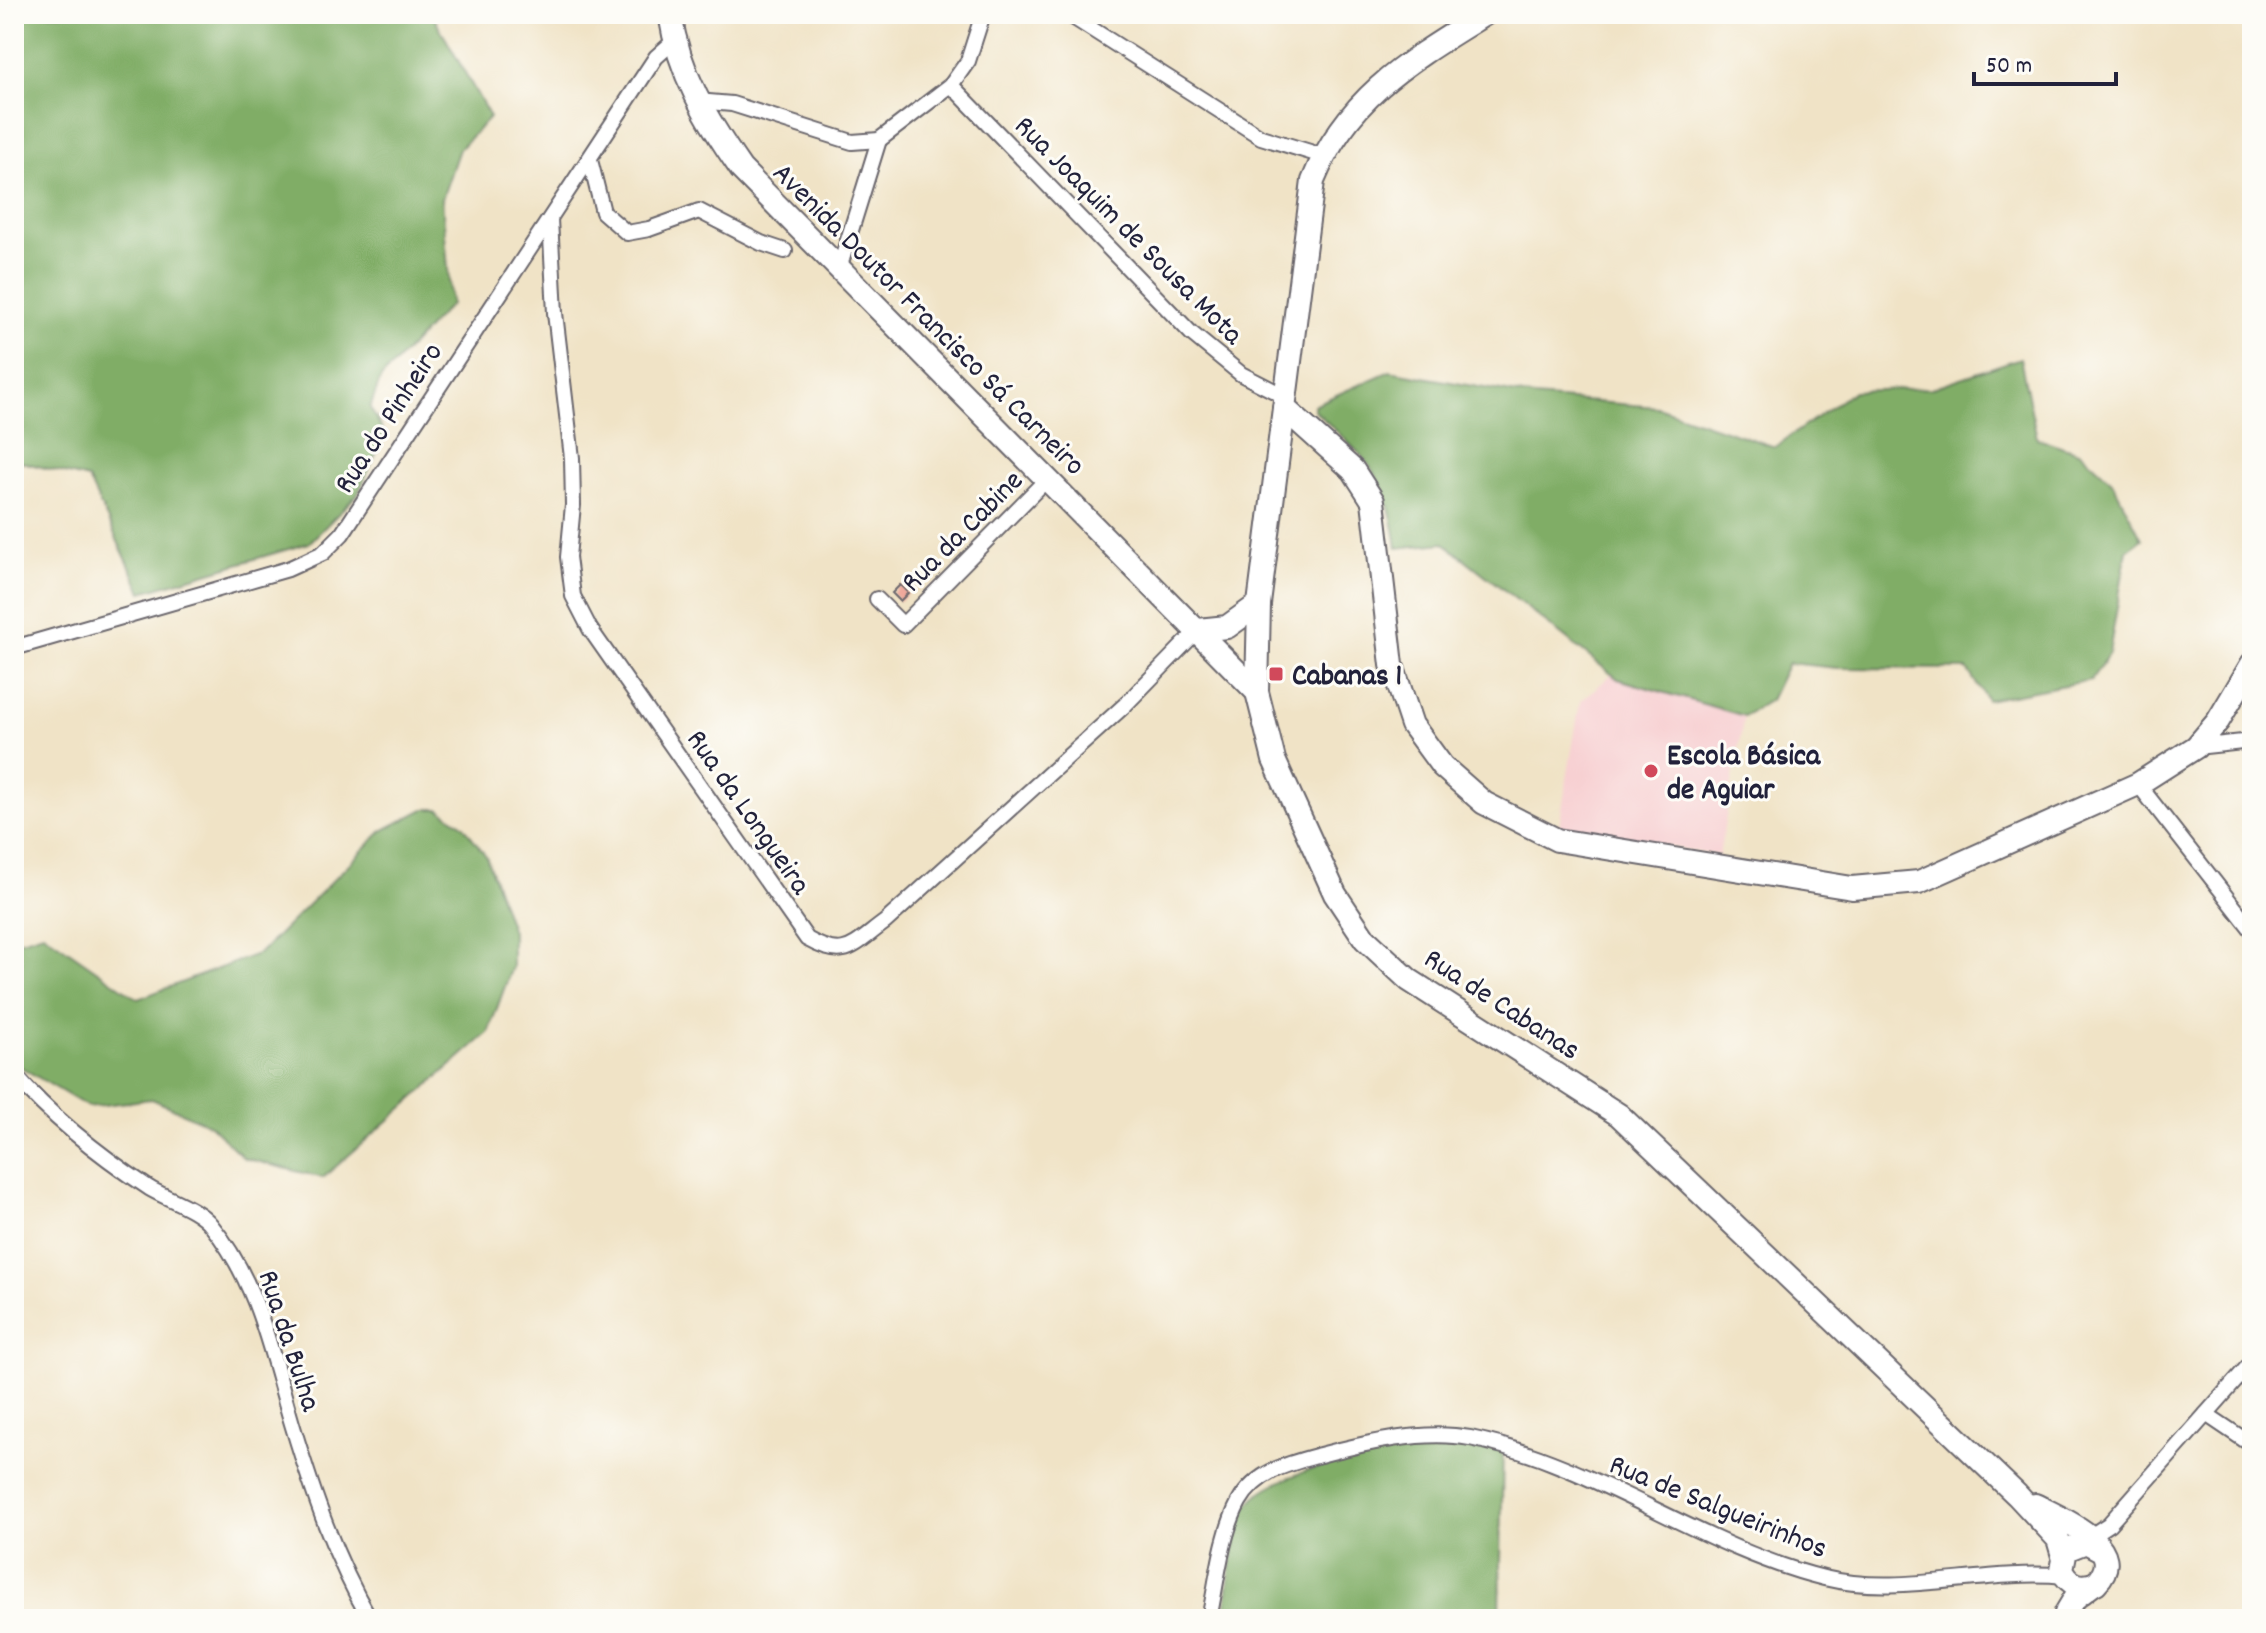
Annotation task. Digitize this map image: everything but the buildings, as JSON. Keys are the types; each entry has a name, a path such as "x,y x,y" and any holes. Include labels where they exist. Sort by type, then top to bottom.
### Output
{"street":[{"name":"Avenida Doutor Francisco Sá Carneiro","path":"670,14 674,41 697,101 741,169 1257,692"},
{"path":"697,101 732,104 852,142 879,140 951,85 968,61 983,14"},
{"path":"1068,14 1261,137 1323,156"},
{"name":"Rua de Cabanas","path":"1485,14 1419,55 1377,87 1334,135 1323,156 1308,202 1259,604 1257,692 1266,737 1335,894 1365,939 1409,980 1619,1115 1692,1181 2017,1495 2081,1551"},
{"name":"Rua do Pinheiro","path":"14,648 288,569 323,553 342,534 656,57 674,41"},
{"name":"Rua Joaquim de Sousa Mota","path":"951,85 1191,333 1241,374 1284,402"},
{"path":"839,269 879,140"},
{"path":"590,160 603,212 627,233 659,226 699,211 761,243 785,251"},
{"name":"Rua da Longueira","path":"550,219 555,313 572,458 573,505 568,557 573,596 590,629 807,939 829,951 847,950 885,922 1125,705 1198,630"},
{"path":"1284,402 1353,470 1373,501 1380,535 1392,665 1412,725 1442,766 1484,803 1557,840 1852,888 1919,882 2138,784 2196,747 2218,721 2252,664"},
{"name":"Rua da Cabine","path":"877,599 903,625 1047,479"},
{"path":"1198,630 1227,627 1259,604"},
{"path":"2196,747 2252,741"},
{"path":"2138,784 2252,930"},
{"name":"Rua da Bulha","path":"14,1074 93,1150 152,1190 209,1222 239,1266 260,1313 318,1505 351,1586 370,1619"},
{"path":"2066,1616 2081,1551 2252,1362"},
{"path":"2206,1414 2252,1445"},
{"name":"Rua de Salgueirinhos","path":"1209,1619 1222,1558 1239,1502 1257,1480 1285,1465 1356,1446 1415,1438 1467,1437 1531,1455 1768,1560 1825,1578 1871,1585 2037,1573 2081,1551"},
{"name":"Rua de Cabanas","path":"2017,1495 2058,1539 2081,1551"},
{"path":"2066,1616 2075,1598 2096,1583 2082,1586 2081,1551"}],"shaded area":[{"name":"Escola Básica de Aguiar","path":"1612,674 1618,679 1744,716 1719,856 1559,826 1580,702"}],"green space":[{"path":"14,14 432,14 490,117 459,149 442,199 451,304 381,378 370,408 385,434 358,494 309,543 142,592 88,479 14,460"},
{"path":"2020,358 2037,438 2081,453 2112,481 2142,539 2127,550 2109,653 2091,680 1987,700 1967,669 1837,668 1788,663 1770,700 1744,716 1618,679 1444,543 1397,548 1387,501 1372,469 1314,410 1314,405 1390,371 1534,397 1657,407 1775,447 1854,391 1932,388"},
{"path":"424,809 440,809 463,825 486,856 512,932 512,967 488,1033 323,1178 244,1158 210,1125 152,1099 88,1107 14,1063 14,942 43,933 138,999 260,953 382,831"},
{"path":"1475,1434 1503,1447 1500,1619 1225,1619 1237,1536 1245,1510 1258,1494 1282,1480 1350,1458"}],"place":[{"name":"Cabanas 1","path":"1276,674"},
{"name":"Escola Básica de Aguiar","path":"1651,771"}]}
